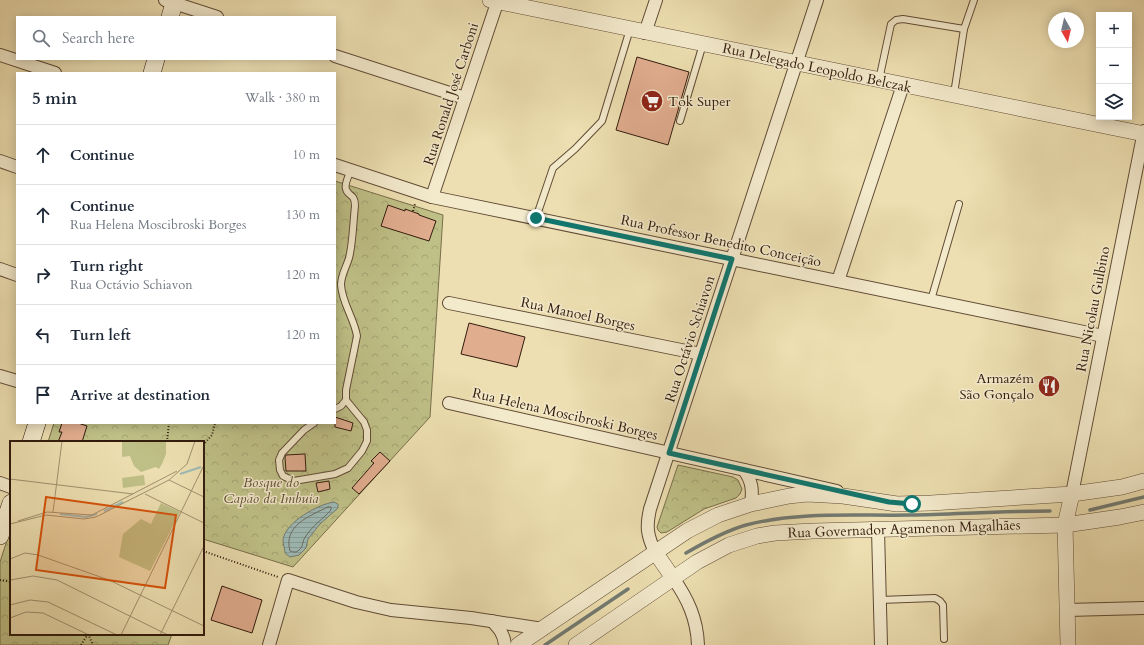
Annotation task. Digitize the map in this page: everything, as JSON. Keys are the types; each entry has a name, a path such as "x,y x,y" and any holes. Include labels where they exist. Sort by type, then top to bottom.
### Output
{"main road":[{"path":"152,72 156,60"},
{"path":"31,441 37,424"},
{"path":"0,536 10,506"}],"street":[{"path":"645,33 656,0"},
{"name":"Rua Octávio Schiavon","path":"655,552 648,536 648,518 817,0"},
{"name":"Rua Delegado Leopoldo Belczak","path":"495,1 954,96 1144,133"},
{"name":"Rua Ronald José Carboni","path":"432,197 495,1"},
{"path":"171,5 213,16"},
{"path":"0,55 52,72"},
{"path":"336,56 465,98"},
{"path":"838,281 903,85"},
{"name":"Rua Nicolau Gulbino","path":"1072,494 1144,133"},
{"path":"0,161 16,167"},
{"name":"Rua Professor Benedito Conceição","path":"336,165 432,197 1103,336"},
{"path":"0,269 16,275"},
{"name":"Rua Manoel Borges","path":"449,303 701,354"},
{"path":"0,376 16,381"},
{"name":"Rua Helena Moscibroski Borges","path":"449,403 889,502"},
{"path":"744,470 750,477 752,486 751,504"},
{"name":"Rua Governador Agamenon Magalhães","path":"518,645 655,552 703,522 718,515 751,504 807,494 843,496 912,504 1072,494 1122,487 1144,480"},
{"path":"0,484 10,487"},
{"path":"1068,645 1065,525 1072,494"},
{"name":"Rua Governador Agamenon Magalhães","path":"576,645 673,578 711,554 729,545 758,536 790,532 1065,525 1113,519 1144,512"},
{"path":"878,530 881,645"},
{"path":"655,552 684,593 693,613 697,630 698,645"},
{"path":"269,645 288,580 356,602 391,610 492,621 543,629"},
{"path":"1067,610 1144,608"},
{"path":"492,621 503,635 505,645"}],"lane":[{"path":"954,96 964,30 974,0"},
{"path":"879,80 891,24 896,20 903,19 964,30"},
{"path":"536,218 553,168 575,149 602,121 630,29"},
{"path":"680,121 703,44"},
{"path":"313,424 304,430 282,452 279,460 280,470 283,476 294,481 335,474 348,468 368,441 367,430 364,422 346,400 346,390 357,336 356,327 341,286 342,275 350,253 355,206 353,196 346,189 351,170"},
{"path":"931,300 959,204"},
{"path":"336,408 341,406 346,400"},
{"path":"880,600 935,598 940,601 943,605 944,639"}],"path":[{"path":"413,211 415,204"},
{"path":"167,441 169,424"},
{"path":"204,444 212,435 215,424"},
{"path":"204,551 288,580"},
{"path":"0,580 10,582"},
{"path":"81,645 86,635"},
{"path":"88,635 93,645"}],"green space":[{"name":"Bosque do Capão da Imbuia","path":"336,181 443,215 430,417 293,567 204,539 204,441 48,441 54,424 336,424"},
{"path":"678,465 733,477 738,480 742,489 736,498 704,509 667,532 661,533 657,527"},
{"path":"10,531 10,635 172,635 168,645 0,645 0,562"}],"water":[{"path":"334,502 338,504 338,508 320,524 308,539 306,548 299,555 290,557 285,553 283,540 285,533 290,527 312,510"}],"building":[{"name":"Tok Super","path":"637,57 689,72 668,145 616,130"},
{"path":"388,205 405,211 405,209 436,221 429,241 381,226"},
{"path":"469,323 525,337 517,367 461,354"},
{"path":"336,417 353,423 351,431 335,427"},
{"path":"62,424 81,424 87,426 82,441 58,441 62,432 59,432"},
{"path":"380,452 390,461 359,494 352,488 374,463 371,461"},
{"path":"305,454 306,471 286,471 286,455"},
{"path":"329,481 330,489 318,492 316,483"},
{"path":"222,586 262,600 252,633 211,620"}],"waterway":[{"path":"1090,510 1144,497"},
{"path":"686,553 715,537 738,527 787,518 828,515 910,515 1050,511"},
{"path":"545,645 628,589"}],"place":[{"name":"Tok Super","path":"652,101"},
{"name":"Armazém São Gonçalo","path":"1049,386"}],"route":[{"path":"536,218 732,259 669,453 897,504 912,504"}]}
